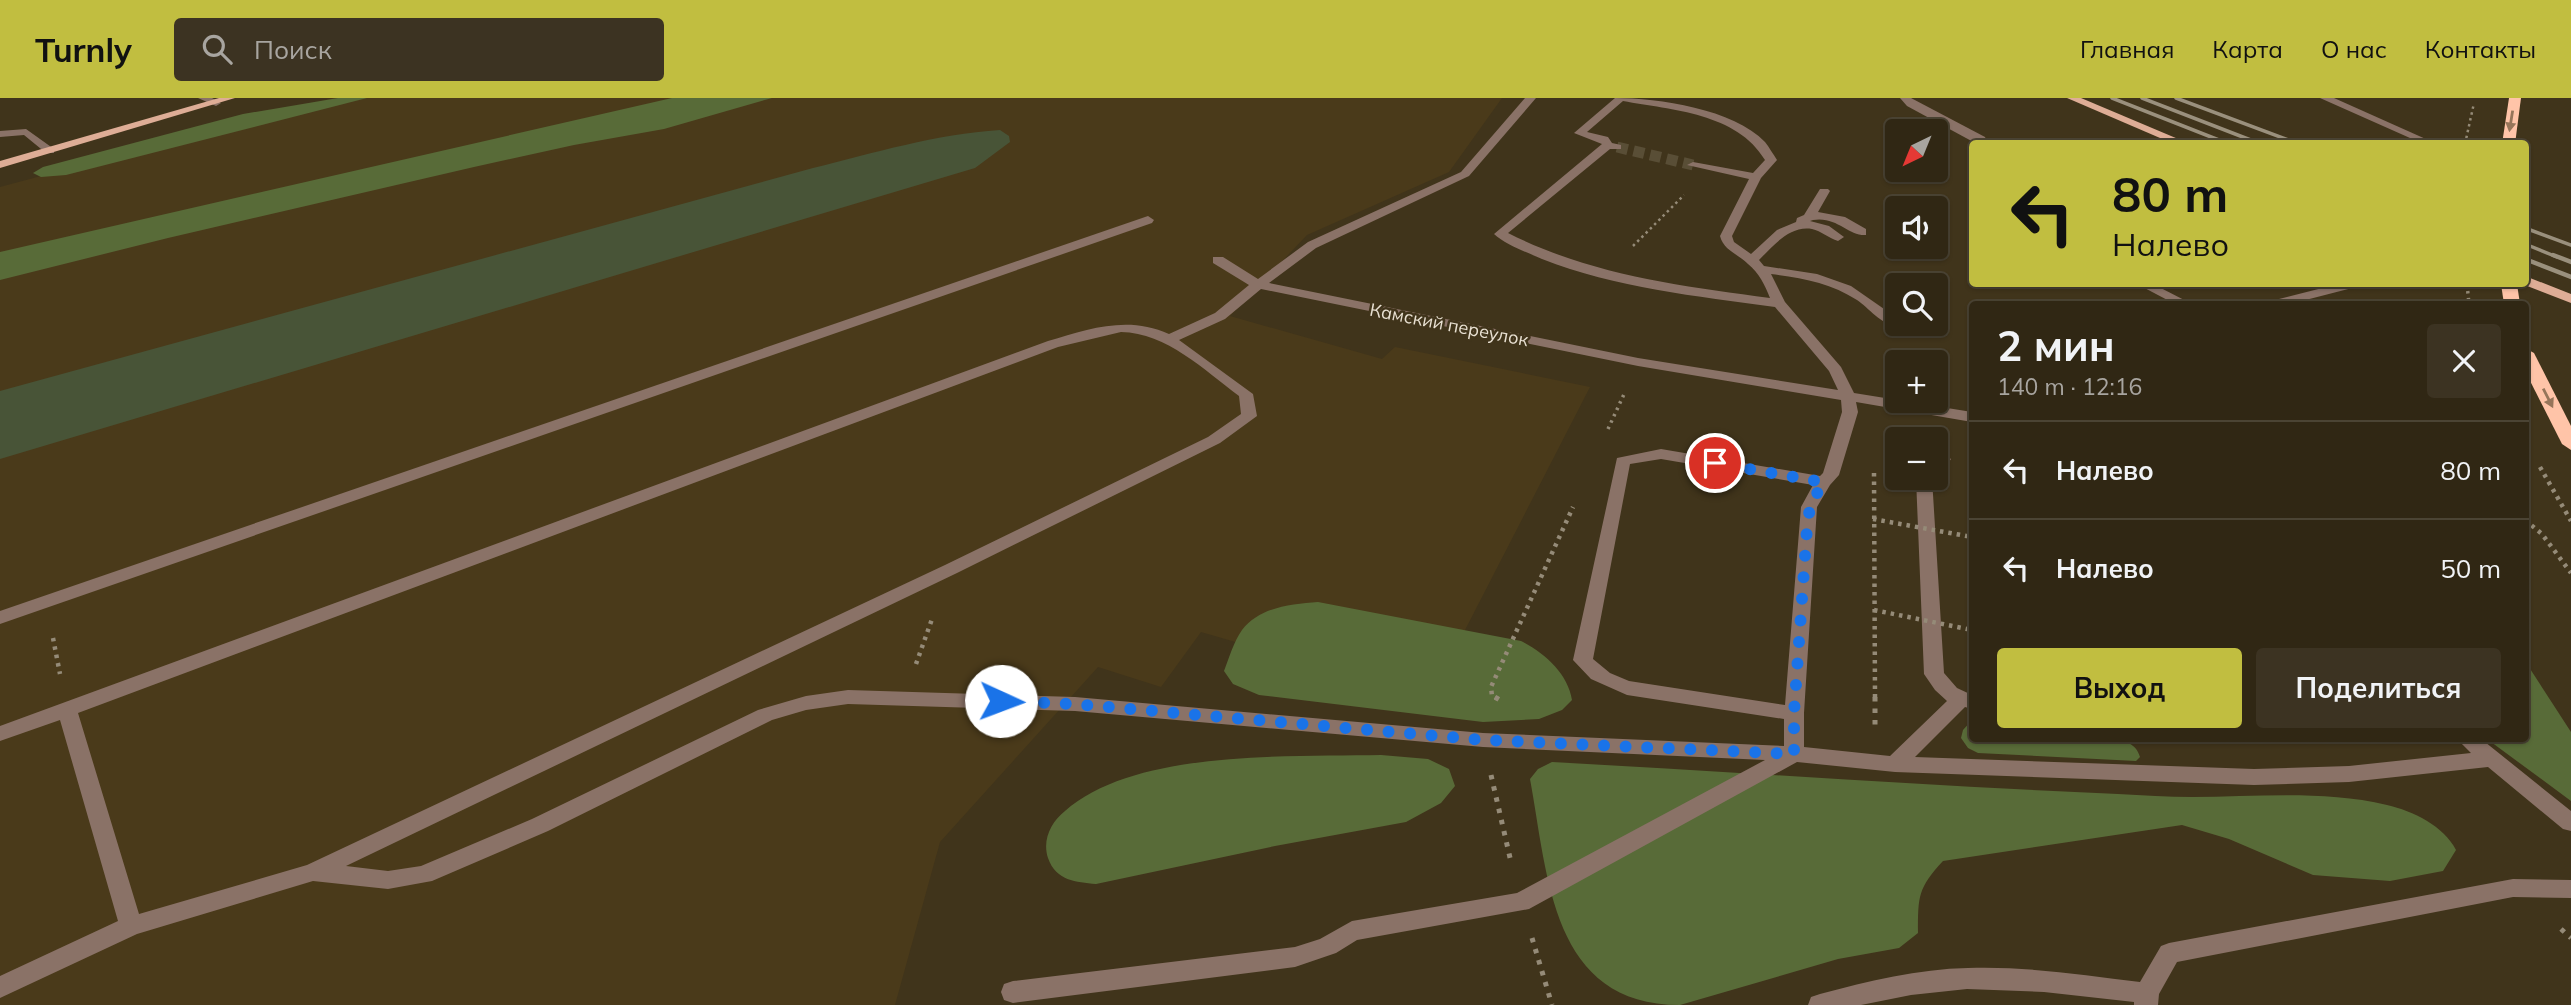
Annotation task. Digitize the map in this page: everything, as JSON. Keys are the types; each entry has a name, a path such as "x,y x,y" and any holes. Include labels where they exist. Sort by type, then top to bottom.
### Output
{"highway":[{"path":"2509,140 2515,98"},
{"path":"2529,361 2571,444"}],"main road":[{"path":"0,165 230,98"},
{"path":"2072,98 2175,140"},
{"path":"2529,282 2571,299"}],"lane":[{"path":"203,98 216,103"},
{"path":"1168,340 1220,316 1312,245 1465,174 1531,98"},
{"path":"1779,303 1636,283 1526,249 1500,234 1612,146 1604,139 1579,134 1621,98 1703,115 1741,127 1766,147 1771,160 1756,177 1726,236 1728,244 1756,265 1771,282 1779,303 1836,370 1848,397 1850,412 1834,468 1810,507 1794,713 1794,754"},
{"path":"1905,98 1911,104 1981,140"},
{"path":"2325,98 2423,140"},
{"path":"1703,115 1711,99"},
{"path":"0,134 26,132 50,151"},
{"path":"1693,165 1756,177"},
{"path":"1810,216 1824,191"},
{"path":"1756,265 1783,230 1810,216 1831,216 1863,232"},
{"path":"0,618 1148,220"},
{"path":"1795,224 1816,226 1838,237"},
{"path":"1218,260 1258,285"},
{"path":"1756,265 1837,282 1885,314"},
{"name":"Камский переулок","path":"1258,285 1638,362 1969,417"},
{"path":"2150,287 2179,301"},
{"path":"2287,301 2340,287"},
{"path":"0,734 1053,344 1096,332 1146,330 1168,340 1246,394 1249,415 1214,440 951,569 313,872 131,926 0,987"},
{"path":"1794,713 1627,688 1603,680 1590,670 1583,660 1623,461 1661,454 1823,482"},
{"path":"1885,763 1966,701 1944,689 1934,674 1925,490"},
{"path":"313,872 388,880 424,875 540,825 765,715 848,697 1074,704 1483,740 1794,754 1885,763 2253,777 2349,774 2491,759"},
{"path":"67,709 131,926"},
{"path":"2471,742 2571,822"},
{"path":"1013,992 1295,957 1328,946 1352,930 1521,902 1794,754"},
{"path":"1820,1005 1885,987 1945,979 2024,981 2146,999 2169,953 2513,888 2571,889"}],"path":[{"path":"2466,140 2476,98"},
{"path":"1605,273 1710,169"},
{"path":"1607,431 1638,362"},
{"path":"2537,462 2571,521"},
{"path":"1874,468 1874,610 1885,763"},
{"path":"1501,702 1492,696 1491,687 1574,503"},
{"path":"1873,519 1969,536"},
{"path":"2529,523 2542,534 2571,573"},
{"path":"903,697 951,569"},
{"path":"46,602 67,709"},
{"path":"1874,610 1969,629"},
{"path":"1500,814 1521,902 1552,1005"}],"shaded area":[{"path":"333,98 1502,98 1449,172 1307,235 1230,316 1382,359 1395,347 1590,387 1430,698 1201,632 1161,687 1098,667 940,842 895,1005 0,1005 0,187"}],"green space":[{"path":"338,98 367,98 66,175 41,177 33,173 43,167 243,114"},
{"path":"672,98 772,98 664,129 474,167 0,280 0,252"},
{"path":"1000,130 1009,136 1010,142 975,168 0,459 0,391 813,168 929,140"},
{"path":"1318,602 1521,641 1554,665 1566,682 1572,700 1562,710 1539,719 1483,722 1259,695 1233,684 1224,671 1237,639 1249,622 1277,608"},
{"path":"2529,667 2571,732 2571,801 2491,742 2529,742"},
{"path":"1969,723 1969,742 2126,742 2133,746 2140,757 2136,761 1978,753 1968,748 1961,738"},
{"path":"1381,755 1428,759 1449,769 1455,786 1441,803 1406,822 1275,846 1096,884 1061,876 1048,858 1047,838 1060,815 1095,791 1131,776 1172,767 1260,757"},
{"path":"1552,762 2165,796 2339,797 2407,811 2436,827 2451,841 2456,850 2443,871 2390,881 2313,875 2229,839 2182,825 1943,861 1921,893 1918,933 1899,948 1838,959 1680,1005 1637,999 1605,983 1581,959 1563,928 1551,893 1530,779 1538,769"}],"tunnel":[{"path":"1617,147 1693,165"}],"railway":[{"path":"2112,98 2219,140"},
{"path":"2142,98 2251,140"},
{"path":"2176,98 2288,140"},
{"path":"2529,229 2571,245"},
{"path":"2529,246 2557,257"},
{"path":"2553,255 2571,262"},
{"path":"2529,261 2571,277"}],"route":[{"path":"1001,701 1074,704 1483,740 1794,754 1794,713 1807,528 1810,507 1823,482 1715,463"}]}
